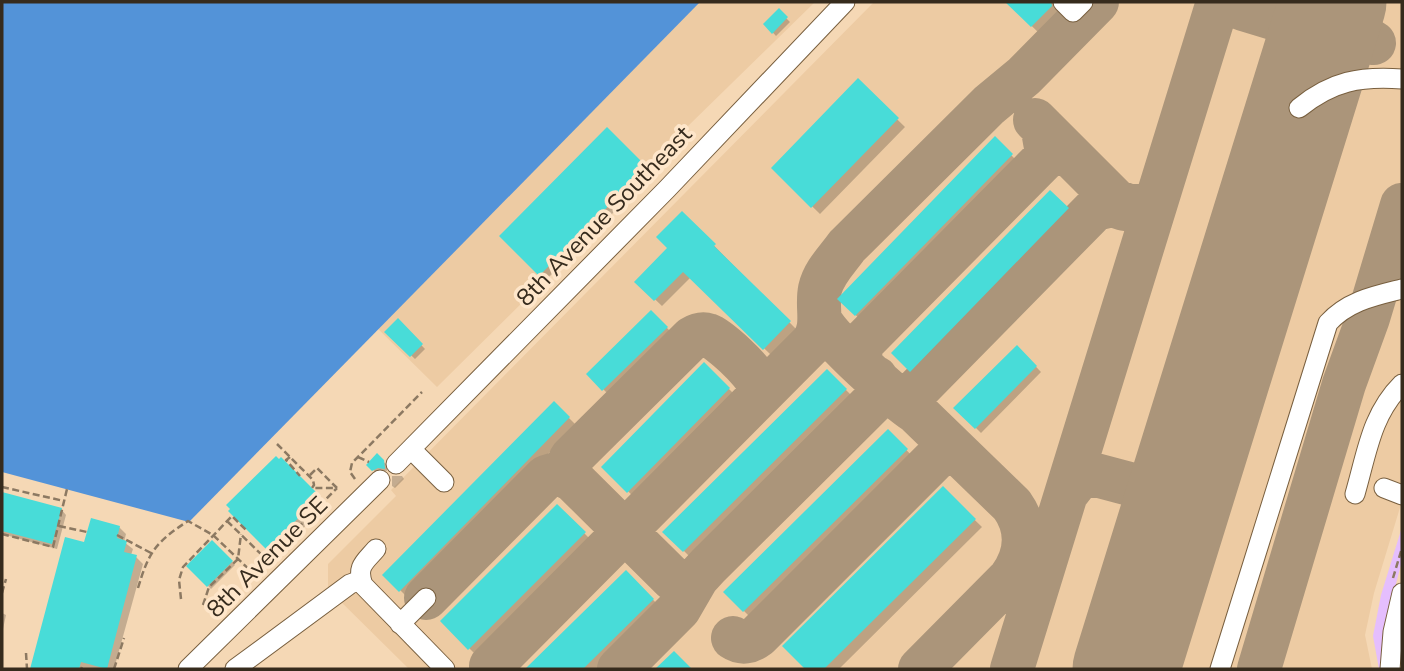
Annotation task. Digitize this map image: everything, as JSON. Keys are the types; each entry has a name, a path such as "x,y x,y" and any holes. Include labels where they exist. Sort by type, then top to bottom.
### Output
{"street":[{"name":"8th Avenue Southeast","path":"396,464 667,189 845,2"},
{"path":"1063,2 1073,12 1083,2"},
{"path":"1299,108 1322,92 1355,79 1402,79"},
{"path":"1220,669 1328,323 1352,303 1402,289"},
{"path":"1355,494 1378,416 1388,399 1402,384"},
{"path":"411,449 444,482"},
{"name":"8th Avenue SE","path":"188,669 380,480"},
{"path":"376,548 362,564 359,574 361,580 371,596 445,669"},
{"path":"235,669 350,584 361,580"},
{"path":"1391,669 1391,642 1402,593"},
{"path":"400,624 426,598"}],"path":[{"path":"360,480 351,475 349,468 422,393"},
{"path":"277,444 309,476 314,483 312,488 337,488"},
{"path":"290,457 286,460 300,476"},
{"path":"358,457 369,462"},
{"path":"309,476 317,468 337,488"},
{"path":"2,486 64,501"},
{"path":"250,571 264,557 272,554 337,488"},
{"path":"2,534 52,547 67,489"},
{"path":"32,500 34,495"},
{"path":"302,514 307,519"},
{"path":"181,599 179,580 183,567 232,516 246,530"},
{"path":"138,588 146,560 151,553 169,533 188,521 213,536 269,590"},
{"path":"227,521 264,557"},
{"path":"58,525 87,532"},
{"path":"285,532 290,536"},
{"path":"203,605 209,587 238,559 241,534"},
{"path":"117,536 124,537 151,553"},
{"path":"255,546 259,542"},
{"path":"2,593 6,579"},
{"path":"114,669 124,638"},
{"path":"26,653 27,669"}],"shaded area":[{"path":"682,2 815,2 686,128 545,280 437,387 369,320"},
{"path":"874,2 1402,2 1402,501 1374,593 1365,635 1372,669 409,669 328,589 328,564 396,496 391,490"},
{"path":"1402,527 1402,561 1384,629 1382,669 1379,669 1373,636 1381,595"}],"water":[{"path":"2,2 700,2 189,522 2,472"}],"building":[{"path":"1005,2 1051,2 1052,6 1031,27"},
{"path":"779,8 788,17 772,34 763,24"},
{"path":"858,78 899,118 811,208 771,168"},
{"path":"607,127 647,167 539,276 499,236"},
{"path":"995,136 1013,154 855,316 837,299"},
{"path":"1050,190 1069,208 910,372 891,353"},
{"path":"682,211 791,321 763,350 683,272 654,301 634,282 667,248 656,237"},
{"path":"651,310 668,327 602,391 586,374"},
{"path":"398,318 423,344 410,357 384,332"},
{"path":"1017,345 1037,366 975,429 953,408"},
{"path":"704,362 730,388 627,493 601,467"},
{"path":"827,369 847,389 683,552 662,532"},
{"path":"554,401 570,417 399,592 382,575"},
{"path":"888,429 908,449 743,612 723,592"},
{"path":"377,453 384,460 385,469 372,471 366,465"},
{"path":"276,456 279,459 281,457 320,496 267,550 228,511 230,509 226,505"},
{"path":"943,486 976,519 824,669 805,669 782,646"},
{"path":"2,492 62,508 52,544 2,531"},
{"path":"557,504 586,532 468,650 440,621"},
{"path":"91,518 120,526 117,538 127,541 124,552 137,555 107,669 81,662 79,669 30,669 65,537 84,542"},
{"path":"212,540 233,561 207,587 186,566"},
{"path":"626,570 654,599 583,669 525,669"},
{"path":"674,651 692,669 655,669"}],"taxiway":[{"path":"491,666 812,343 818,330 822,283 847,246 1097,2"},
{"path":"1012,669 1218,2"},
{"path":"1233,2 1243,9 1299,26"},
{"path":"1310,74 1310,42 1299,26 1314,22 1330,2"},
{"path":"1310,74 1321,57 1336,47 1344,44 1374,43 1351,26 1342,15 1337,2"},
{"path":"1035,120 1116,201 1129,206 1140,206"},
{"path":"862,364 859,352 862,343 1044,159 1044,129"},
{"path":"916,412 913,401 916,391 1095,209 1112,205 1124,209"},
{"path":"1259,669 1344,384 1368,318 1402,205"},
{"path":"820,320 850,355 916,412 1012,505 1021,523 1024,542 1020,560 1010,578"},
{"path":"573,480 568,468 572,457 696,336 708,335 743,364 758,383 755,399"},
{"path":"619,669 679,609 697,578 708,566 876,399 879,387 876,378"},
{"path":"733,638 746,642 758,636 937,457 950,452 960,456"},
{"path":"1165,544 1168,508 1156,491 1171,488 1188,470"},
{"path":"426,598 546,477 559,473 573,480 673,579 683,583 697,578"},
{"path":"1067,493 1078,479 1092,474 1156,491"},
{"path":"920,669 1030,558"}],"runway":[{"path":"1126,669 1333,2"}]}
